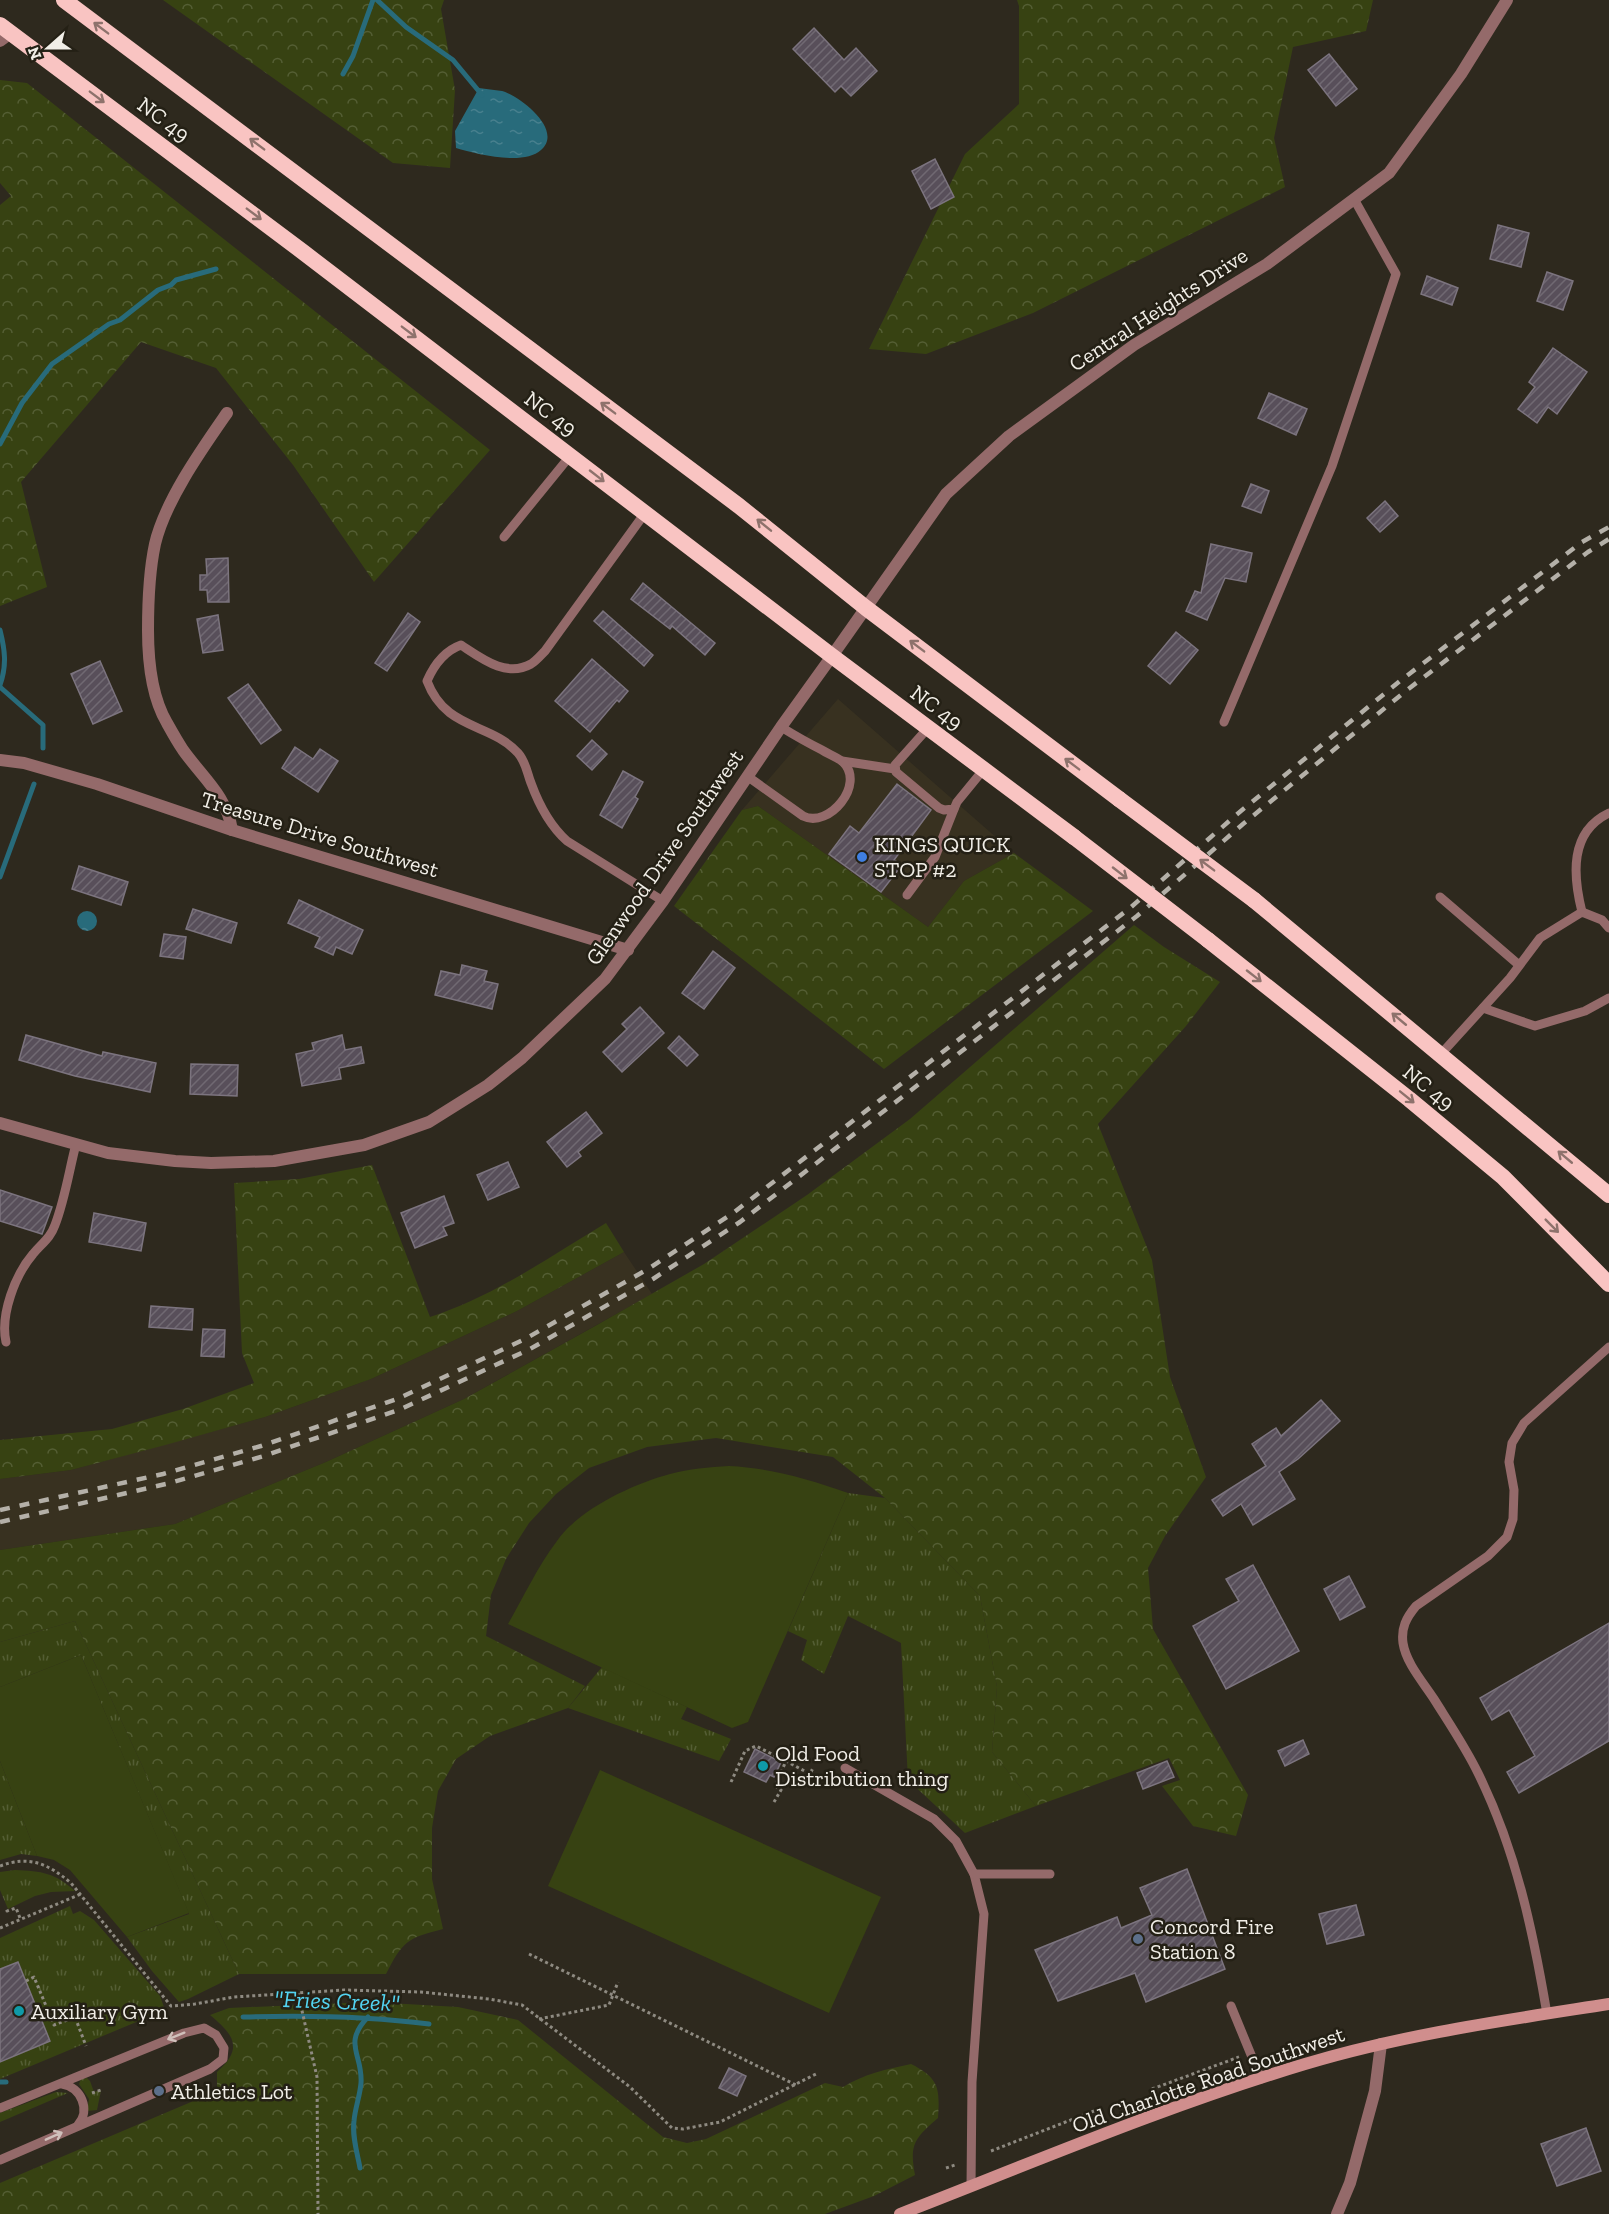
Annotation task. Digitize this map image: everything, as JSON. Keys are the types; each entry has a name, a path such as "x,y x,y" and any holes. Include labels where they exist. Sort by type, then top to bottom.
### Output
{"highway":[{"name":"NC 49","path":"64,0 739,506 866,608 1254,900 1609,1195"},
{"name":"NC 49","path":"4,33 311,257 832,656 1208,940 1409,1099 1503,1177 1609,1284"}],"main road":[{"name":"Old Charlotte Road Southwest","path":"900,2214 1168,2110 1305,2064 1381,2044 1448,2030 1609,2004"}],"street":[{"name":"Central Heights Drive","path":"832,656 946,494 1009,436 1134,345 1267,264 1389,173 1461,74 1507,0"},
{"path":"227,412 196,457 172,500 156,542 148,591 148,651 154,687 165,719 183,749 225,804 232,830"},
{"name":"Glenwood Drive Southwest","path":"0,1123 108,1153 211,1163 274,1161 364,1145 429,1122 488,1085 522,1058 604,979 663,901 747,776 832,656"},
{"name":"Treasure Drive Southwest","path":"0,760 24,763 97,784 232,830 628,950"},
{"path":"1337,2214 1350,2183 1375,2091 1381,2044"}],"lane":[{"path":"1224,722 1332,466 1396,274 1354,199"},
{"path":"504,537 570,456"},
{"path":"645,513 545,651 531,664 513,669 495,666 461,645 452,648 441,658 427,681 437,699 452,716 508,744 519,754 544,812 560,835 663,901"},
{"path":"781,727 842,761 895,769"},
{"path":"928,728 895,765 895,769 939,808 954,809"},
{"path":"747,776 803,816 817,819 832,810 847,794 851,785 850,774 842,761"},
{"path":"907,895 935,857 957,802 984,770"},
{"path":"1582,912 1575,884 1577,849 1587,832 1609,813"},
{"path":"1440,897 1520,965"},
{"path":"1602,920 1609,910"},
{"path":"1582,912 1602,920 1609,928"},
{"path":"1441,1054 1520,965 1540,938 1582,912"},
{"path":"1483,1008 1534,1026 1585,1011 1609,998"},
{"path":"6,1342 2,1333 3,1316 9,1296 24,1267 34,1253 47,1242 55,1225 75,1144"},
{"path":"1547,2014 1536,1946 1501,1822 1478,1772 1414,1669 1403,1645 1403,1628 1407,1617 1416,1606 1488,1556 1508,1537 1513,1519 1514,1490 1509,1462 1512,1443 1524,1423 1609,1347"},
{"path":"845,1768 934,1819 956,1841 974,1874 984,1914 972,2082 971,2187"},
{"path":"974,1874 1050,1874"},
{"path":"1230,2006 1261,2079"},
{"path":"0,2108 184,2033 204,2028 216,2035 224,2048 223,2059 210,2069 0,2160"},
{"path":"62,2084 74,2088 83,2100 83,2115 78,2125"}],"path":[{"path":"731,1782 745,1751 756,1746 810,1774 813,1768"},
{"path":"774,1802 781,1790 775,1786 786,1761"},
{"path":"0,1866 10,1862 40,1863 53,1868 81,1894 171,2006 234,1997 344,1990 421,1992 522,2005 630,2087 672,2128 683,2129 720,2121 818,2073"},
{"path":"0,1928 81,1894"},
{"path":"7,1910 16,1908 20,1919"},
{"path":"529,1954 796,2085"},
{"path":"26,1981 34,1977 54,2025 75,2017 86,2046"},
{"path":"539,2019 609,2005 618,1982"},
{"path":"298,1993 317,2077 318,2214"},
{"path":"1152,2089 1250,2053"},
{"path":"991,2151 1094,2111"},
{"path":"946,2168 955,2165"}],"shaded area":[{"path":"838,699 1014,853 964,881 928,927 758,806 742,810"},
{"path":"624,1252 652,1294 464,1399 326,1462 175,1524 0,1550 0,1479 71,1470 265,1417 371,1379 517,1311"}],"green space":[{"path":"163,0 444,0 441,9 455,90 450,168 393,163"},
{"path":"1017,0 1373,0 1366,31 1293,47 1274,138 1285,187 1033,313 926,354 869,349 965,154 1019,104 1019,6"},
{"path":"0,80 27,83 490,450 374,582 293,465 216,368 141,342 21,482 47,587 0,606 0,205 11,196 0,183"},
{"path":"758,806 928,927 964,881 1014,853 1093,911 884,1069 674,906 742,810"},
{"path":"1134,925 1220,982 1186,1026 1098,1124 1152,1260 1170,1377 1206,1477 1165,1536 1148,1568 1153,1629 1248,1795 1236,1836 1193,1826 1162,1786 1180,1780 1169,1758 1036,1806 992,1752 997,1687 980,1596 885,1498 833,1457 716,1438 647,1447 589,1468 556,1494 529,1523 506,1559 491,1595 486,1636 585,1686 568,1708 490,1736 456,1759 438,1791 432,1828 432,1879 443,1929 421,1935 407,1942 386,1974 239,1974 75,1621 0,1642 0,1550 175,1524 326,1462 464,1399 704,1264 807,1195 910,1119"},
{"path":"372,1165 430,1317 476,1299 606,1223 624,1252 517,1311 371,1379 265,1417 169,1444 71,1470 0,1479 0,1440 112,1429 183,1409 254,1383 242,1353 234,1183 299,1179"},
{"path":"729,1466 789,1475 848,1493 748,1722 732,1728 508,1624 550,1551 579,1518 608,1499 655,1478 692,1470"},
{"path":"848,1493 885,1498 980,1596 997,1687 992,1752 1036,1806 965,1833 908,1780 901,1643 848,1616 824,1674 801,1660 807,1640 788,1631"},
{"path":"75,1621 239,1974 179,2002 127,1937 189,1914 81,1655 0,1687 0,1642"},
{"path":"81,1655 189,1913 127,1937 70,1870 54,1860 37,1856 0,1761 0,1687"},
{"path":"602,1667 687,1707 681,1719 731,1739 719,1761 568,1708"},
{"path":"0,1761 37,1856 21,1854 0,1860"},
{"path":"600,1770 881,1897 829,2013 548,1886"},
{"path":"15,1870 48,1874 61,1880 75,1891 51,1892 35,1896 8,1909 0,1890 0,1872"},
{"path":"70,1906 73,1914 80,1911 94,1920 160,1996 165,2010 0,2079 0,2054 3,2061 50,2041 18,1962 0,1969 0,1938"},
{"path":"371,2002 458,2007 518,2020 663,2137 687,2143 706,2139 825,2083 843,2087 867,2075 911,2064 927,2074 936,2085 939,2099 938,2118 916,2142 913,2156 915,2175 874,2196 825,2214 0,2214 0,2183 217,2091 217,2072 231,2056 233,2042 225,2029 210,2015 229,2008"},
{"path":"87,2078 94,2092 101,2090 97,2110 87,2111 89,2099 79,2084 81,2079"},
{"path":"56,2092 68,2093 0,2122 0,2113"}],"water":[{"path":"479,88 510,94 537,115 547,133 547,142 541,150 533,155 512,158 456,148 455,131"},
{"path":"87,911 94,914 97,921 94,928 87,931 80,928 77,921 80,914"}],"building":[{"path":"814,28 844,60 856,48 877,71 851,96 841,86 835,92 793,49"},
{"path":"1329,54 1357,89 1336,106 1308,70"},
{"path":"935,159 954,197 931,209 912,171"},
{"path":"1498,225 1529,233 1521,267 1490,259"},
{"path":"1547,272 1573,281 1563,310 1537,301"},
{"path":"1427,276 1458,288 1452,305 1421,294"},
{"path":"1553,348 1587,372 1557,414 1548,407 1537,423 1518,409 1535,387 1529,382"},
{"path":"1269,393 1307,409 1296,435 1258,418"},
{"path":"1251,484 1269,491 1261,513 1242,506"},
{"path":"1385,501 1398,516 1380,532 1367,518"},
{"path":"1211,544 1252,553 1246,582 1225,578 1207,620 1186,611 1195,591 1201,593"},
{"path":"228,558 229,602 208,602 207,590 200,590 200,575 207,575 206,559"},
{"path":"643,583 715,643 705,655 672,626 670,629 631,599"},
{"path":"603,611 653,655 644,666 594,621"},
{"path":"408,613 420,622 387,671 375,663"},
{"path":"218,615 223,650 203,653 197,619"},
{"path":"1176,632 1198,650 1170,684 1148,666"},
{"path":"592,659 628,691 619,702 617,700 590,732 555,701"},
{"path":"100,661 122,711 93,724 71,674"},
{"path":"248,684 281,730 261,744 228,698"},
{"path":"592,740 607,754 592,770 577,756"},
{"path":"295,747 313,759 320,749 338,761 318,792 282,768"},
{"path":"623,771 643,782 635,797 638,799 622,828 600,815"},
{"path":"897,784 931,810 894,860 902,865 881,892 829,854 850,826 859,833"},
{"path":"79,866 128,882 121,905 72,889"},
{"path":"299,900 363,930 352,954 336,947 333,955 315,947 320,937 288,923"},
{"path":"193,909 237,923 231,943 186,929"},
{"path":"164,934 186,937 183,959 160,956"},
{"path":"713,951 735,968 704,1009 682,993"},
{"path":"462,965 487,971 484,981 498,984 492,1009 435,995 441,971 460,975"},
{"path":"640,1007 664,1033 622,1072 603,1052 627,1029 622,1024"},
{"path":"26,1035 102,1056 103,1052 156,1063 150,1092 75,1076 19,1060"},
{"path":"342,1035 345,1050 361,1047 364,1063 339,1068 341,1079 302,1086 296,1054 314,1050 312,1043"},
{"path":"679,1036 698,1055 687,1066 668,1048"},
{"path":"191,1064 238,1065 237,1096 190,1094"},
{"path":"586,1112 602,1133 578,1152 581,1156 567,1167 547,1142"},
{"path":"508,1162 519,1187 488,1200 477,1175"},
{"path":"0,1190 52,1207 42,1234 0,1221"},
{"path":"444,1196 454,1223 443,1227 447,1235 415,1248 401,1213"},
{"path":"94,1213 146,1223 141,1251 89,1242"},
{"path":"151,1306 193,1309 192,1330 149,1327"},
{"path":"203,1329 225,1330 224,1357 201,1356"},
{"path":"1321,1400 1340,1421 1298,1459 1279,1472 1295,1499 1253,1525 1241,1504 1223,1516 1212,1500 1266,1466 1252,1444 1276,1428 1281,1436"},
{"path":"1253,1565 1299,1651 1226,1689 1193,1626 1239,1601 1226,1579"},
{"path":"1349,1576 1365,1607 1340,1620 1324,1589"},
{"path":"1609,1623 1609,1741 1519,1793 1507,1772 1535,1756 1509,1710 1492,1720 1480,1698"},
{"path":"1303,1740 1309,1754 1285,1766 1278,1751"},
{"name":"Old Food Distribution thing","path":"755,1749 781,1762 774,1777 770,1775 766,1782 744,1772"},
{"path":"1167,1761 1174,1777 1143,1789 1137,1773"},
{"name":"Concord Fire Station 8","path":"1187,1869 1225,1969 1146,2002 1135,1973 1058,2001 1035,1950 1117,1917 1121,1928 1152,1915 1140,1888"},
{"path":"1356,1905 1364,1935 1327,1944 1319,1914"},
{"name":"Auxiliary Gym","path":"18,1962 50,2041 0,2062 0,1969"},
{"path":"729,2068 746,2076 737,2096 719,2088"},
{"path":"1586,2128 1601,2171 1557,2186 1541,2144"}],"waterway":[{"path":"343,74 353,56 373,0"},
{"path":"377,0 406,27 453,60 482,95"},
{"path":"0,444 22,403 52,364 109,324 120,320 158,290 171,285 176,280 216,269"},
{"path":"0,630 4,658 4,671 0,685"},
{"path":"0,687 43,725 43,748"},
{"path":"0,877 34,784"},
{"name":"\"Fries Creek\"","path":"243,2017 336,2017 429,2024"},
{"path":"360,2168 354,2132 361,2073 355,2042 360,2026 368,2017"},
{"path":"0,2082 6,2082"}],"railway":[{"path":"0,1510 163,1474 261,1446 397,1399 525,1339 648,1269 733,1213 1130,908 1236,815 1400,681 1582,542 1609,527"},
{"path":"0,1522 166,1484 264,1456 401,1409 530,1349 653,1279 740,1222 1137,916 1243,824 1407,690 1588,552 1609,539"}],"place":[{"name":"KINGS QUICK STOP #2","path":"862,857"},
{"name":"Old Food Distribution thing","path":"763,1766"},
{"name":"Concord Fire Station 8","path":"1138,1939"},
{"name":"Auxiliary Gym","path":"19,2011"},
{"name":"Athletics Lot","path":"159,2091"}]}
